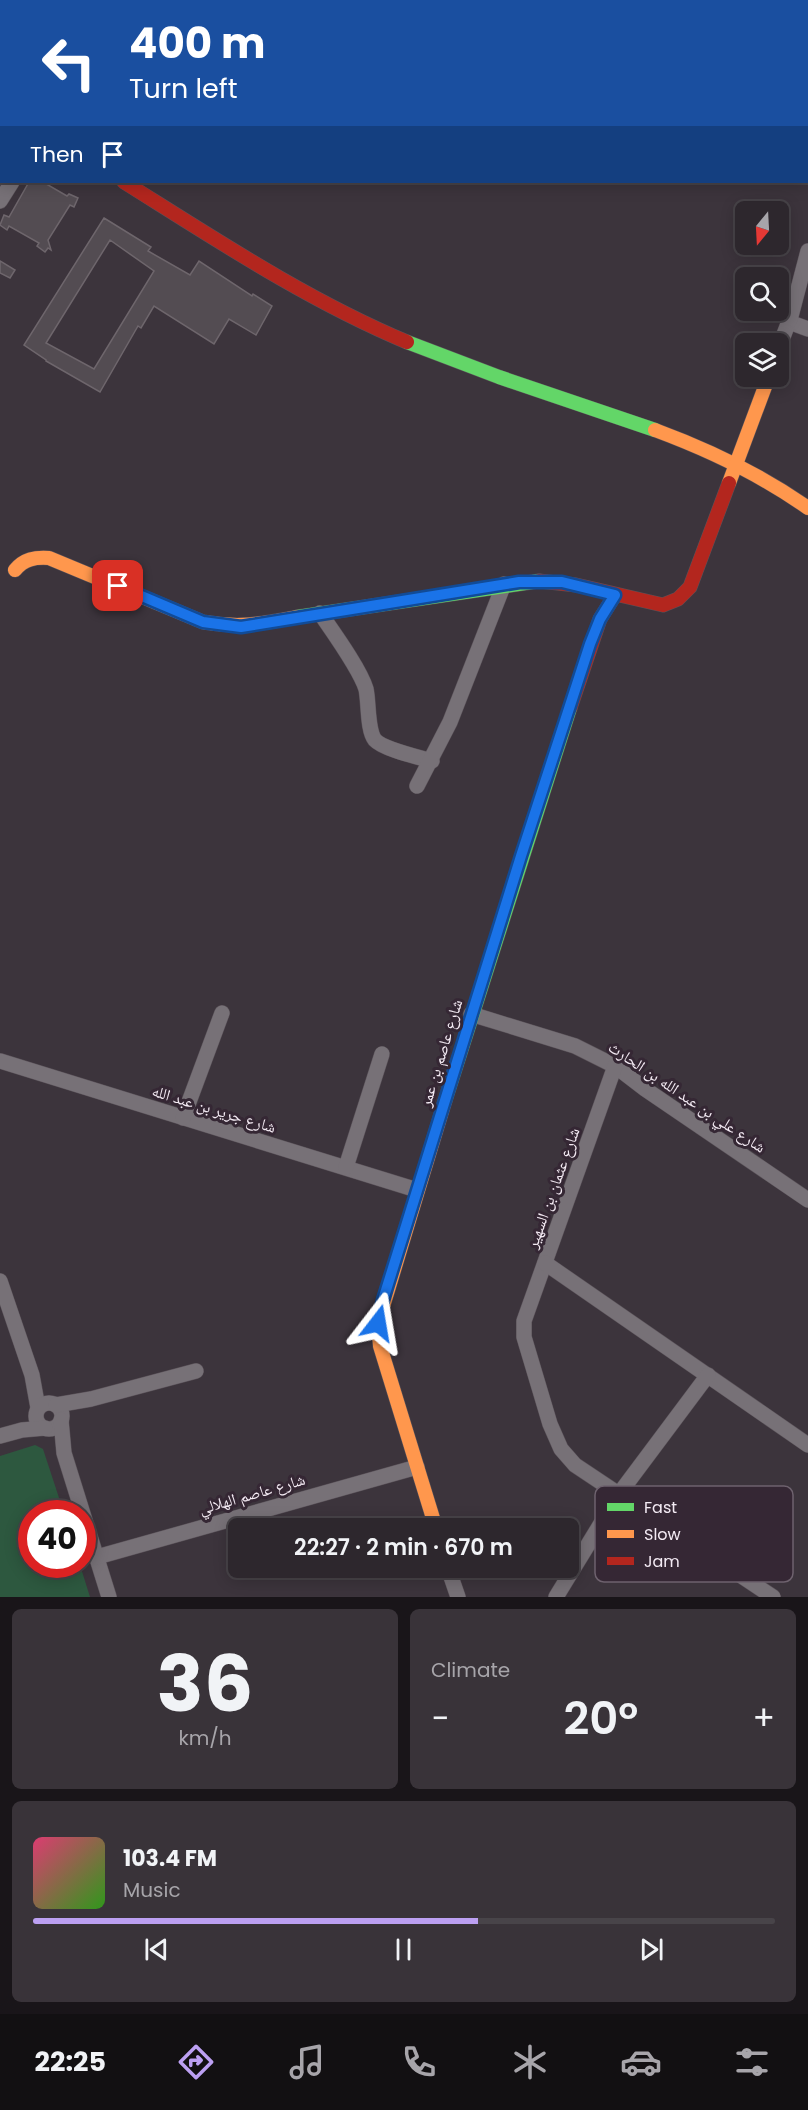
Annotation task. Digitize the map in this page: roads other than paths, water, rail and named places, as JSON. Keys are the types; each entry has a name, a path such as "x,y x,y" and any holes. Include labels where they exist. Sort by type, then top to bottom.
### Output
{"street":[{"path":"0,201 11,183"},
{"path":"126,183 201,231 345,314 441,356 678,438 736,463 791,495 808,508"},
{"path":"785,333 808,251"},
{"path":"789,322 808,329"},
{"path":"15,570 29,559 48,558 203,622 228,626 253,626 504,584 548,581 576,585 663,605 675,602 684,596 690,587 765,387"},
{"path":"417,786 432,761 450,722 504,584"},
{"name":"شارع عاصم بن عمر","path":"433,1518 380,1346 378,1323 471,1014 590,644 600,619 615,595"},
{"path":"320,613 363,682 371,731 376,740 380,744 432,761"},
{"path":"183,1118 222,1013"},
{"name":"شارع علي بن عبد الله بن الحارث","path":"471,1014 575,1046 615,1066 808,1200"},
{"path":"346,1167 382,1054"},
{"name":"شارع جرير بن عبد الله","path":"0,1061 417,1190"},
{"name":"شارع عثمان بن السهير","path":"607,1486 575,1465 561,1449 550,1424 524,1337 524,1321 615,1066"},
{"path":"545,1263 808,1445"},
{"path":"0,1281 32,1375 64,1453 110,1597"},
{"path":"7,1434 91,1399 196,1371"},
{"path":"625,1486 708,1375"},
{"name":"شارع عاصم الهلالي","path":"97,1557 417,1467"},
{"path":"556,1597 595,1533"},
{"path":"451,1578 458,1597"},
{"path":"751,1582 773,1597"}]}
